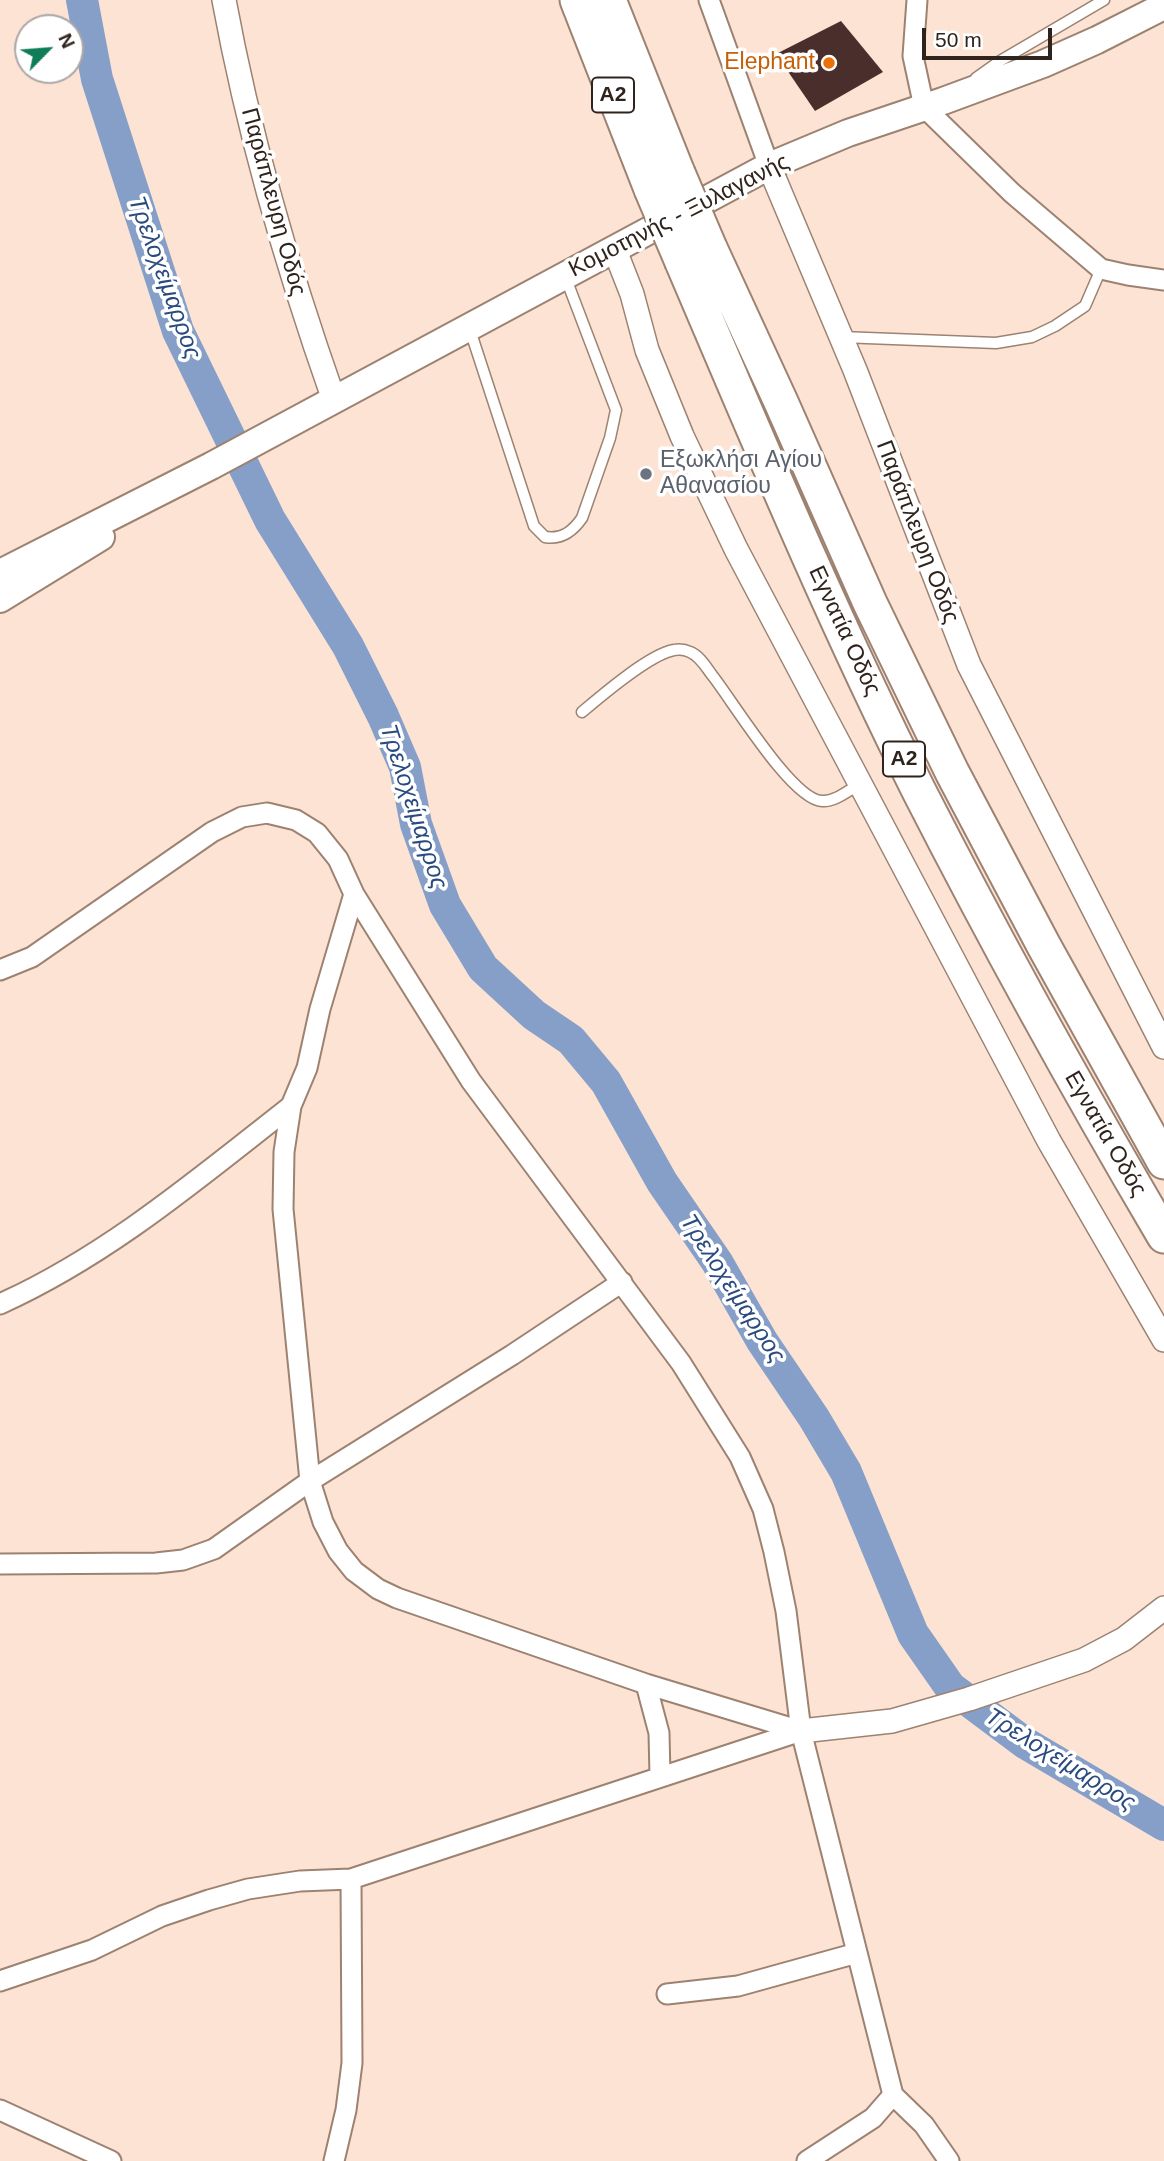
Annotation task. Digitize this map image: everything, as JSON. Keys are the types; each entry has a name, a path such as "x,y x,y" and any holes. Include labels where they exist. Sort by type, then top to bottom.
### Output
{"highway":[{"name":"Εγνατία Οδός","path":"577,0 664,181 696,255 836,617 918,789 1010,965 1164,1236"},
{"name":"Εγνατία Οδός","path":"609,0 664,181"},
{"name":"Εγνατία Οδός","path":"696,255 781,401 870,603 952,772 1044,946 1164,1162"}],"main road":[{"name":"Κομοτηνής - Ξυλαγανής","path":"0,573 211,467 769,166 848,133 934,104 1086,45 1164,6"},
{"name":"Κομοτηνής - Ξυλαγανής","path":"0,598 58,565 211,467"}],"street":[{"name":"Παράπλευρη Οδός","path":"224,0 257,149 299,302 334,400"},
{"name":"Παράπλευρη Οδός","path":"709,0 769,166 841,337 970,666 1164,1047"},
{"path":"917,0 913,56 934,104 1012,193 1101,269 1164,280"},
{"path":"614,248 632,294 647,350 682,436 736,549 1049,1141 1164,1340"},
{"path":"0,970 32,957 212,832 242,817 267,813 296,820 317,833 338,859 354,894 471,1081 622,1282 690,1378 740,1457 763,1509 786,1611 801,1731 893,2095 924,2125 949,2161"},
{"path":"354,894 320,1009 307,1068 291,1105 284,1153 283,1209 304,1415 305,1451 310,1481 323,1522 338,1551 354,1571 378,1589 397,1598 646,1684 801,1731"},
{"path":"0,1304 94,1253 182,1191 291,1105"},
{"path":"0,1564 156,1563 183,1560 214,1549 310,1481 512,1355 622,1282"},
{"path":"0,1981 92,1950 162,1916 209,1900 248,1889 287,1883 351,1879 801,1731 892,1721 969,1699 1084,1660 1124,1639 1164,1608"},
{"path":"646,1684 659,1733 660,1776"},
{"path":"334,2161 346,2110 352,2063 351,1879"},
{"path":"667,1994 738,1986 858,1953"},
{"path":"807,2161 873,2118 893,2095"},
{"path":"0,2110 111,2161"}],"lane":[{"path":"934,104 1000,61 1104,0"},
{"path":"841,337 996,344 1032,337 1055,326 1085,306 1101,269"},
{"path":"469,328 534,526 545,537 564,536 576,527 582,517 612,431 616,410 564,275"},
{"path":"582,712 610,688 654,659 672,650 690,651 714,677 783,772 800,791 823,802 860,783"}],"building":[{"name":"Elephant","path":"841,21 883,72 815,111 776,54"}],"waterway":[{"name":"Τρελοχείμαρρος","path":"82,0 97,79 178,331 270,520 348,646 383,716 405,767 416,824 445,905 483,968 534,1015 571,1040 606,1082 662,1182 717,1262 762,1341 814,1418 846,1472 913,1634 950,1687 1025,1743 1164,1825"}],"place":[{"name":"Elephant","path":"829,63"},
{"name":"Εξωκλήσι Αγίου Αθανασίου","path":"646,474"}]}
